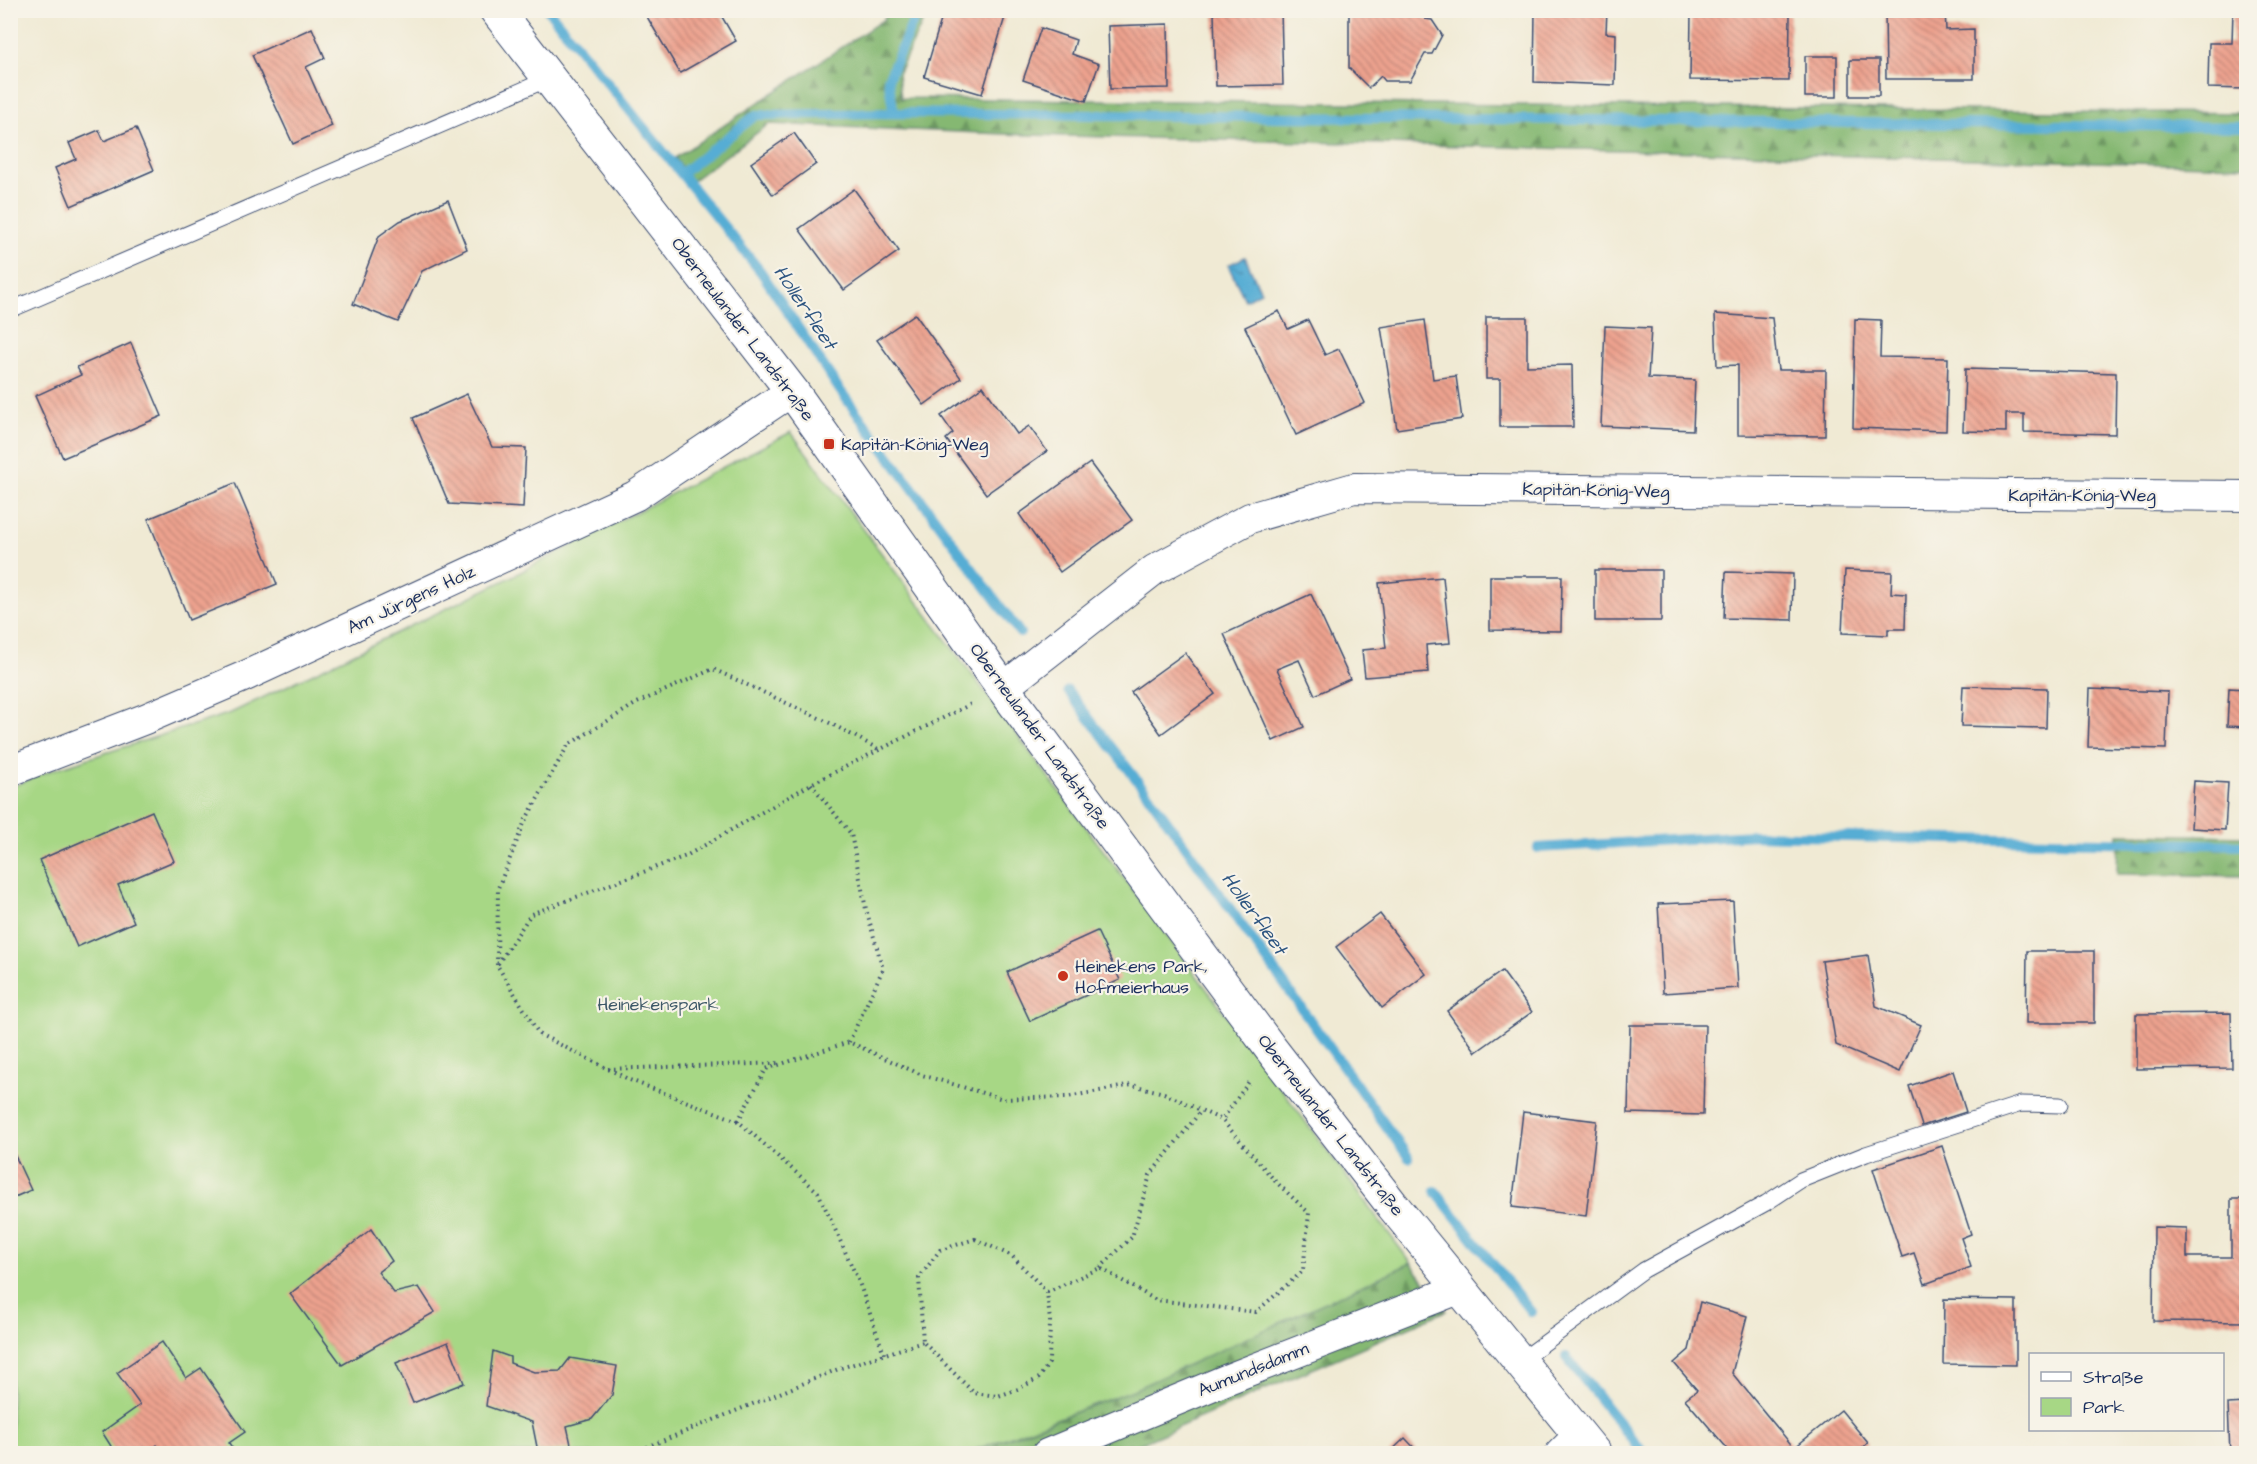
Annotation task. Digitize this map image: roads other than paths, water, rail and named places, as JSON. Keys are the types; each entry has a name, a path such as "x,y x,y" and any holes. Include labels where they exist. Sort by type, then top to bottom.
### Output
{"street":[{"name":"Oberneulander Landstraße","path":"496,10 792,391 1003,687 1271,1049 1520,1361 1578,1447"},
{"name":"Am Jürgens Holz","path":"10,771 145,719 232,682 635,496 792,391"},
{"name":"Kapitän-König-Weg","path":"1003,687 1154,570 1250,518 1354,488 2247,496"},
{"name":"Aumundsdamm","path":"1047,1454 1228,1378 1461,1288"}],"lane":[{"path":"10,310 298,188 548,78"},
{"path":"1520,1361 1644,1270 1766,1203 1801,1180 1866,1154 2021,1104 2060,1105"}],"water":[{"path":"1245,257 1261,292 1245,300 1228,265"}],"waterway":[{"name":"Hollerfleet","path":"548,10 761,272 839,389 1020,633"},
{"path":"894,113 888,79 918,10"},
{"path":"682,173 756,115 894,113 2246,127"},
{"name":"Hollerfleet","path":"1068,691 1150,797 1409,1158"},
{"path":"1538,848 1754,835 2246,845"},
{"name":"Hollerfleet","path":"1435,1191 1531,1312"},
{"name":"Hollerfleet","path":"1566,1357 1644,1454"}],"place":[{"name":"Kapitän-König-Weg","path":"829,444"},
{"name":"Heinekens Park, Hofmeierhaus","path":"1063,976"}],"park label":[{"name":"Heinekenspark","path":"658,1004"}]}
